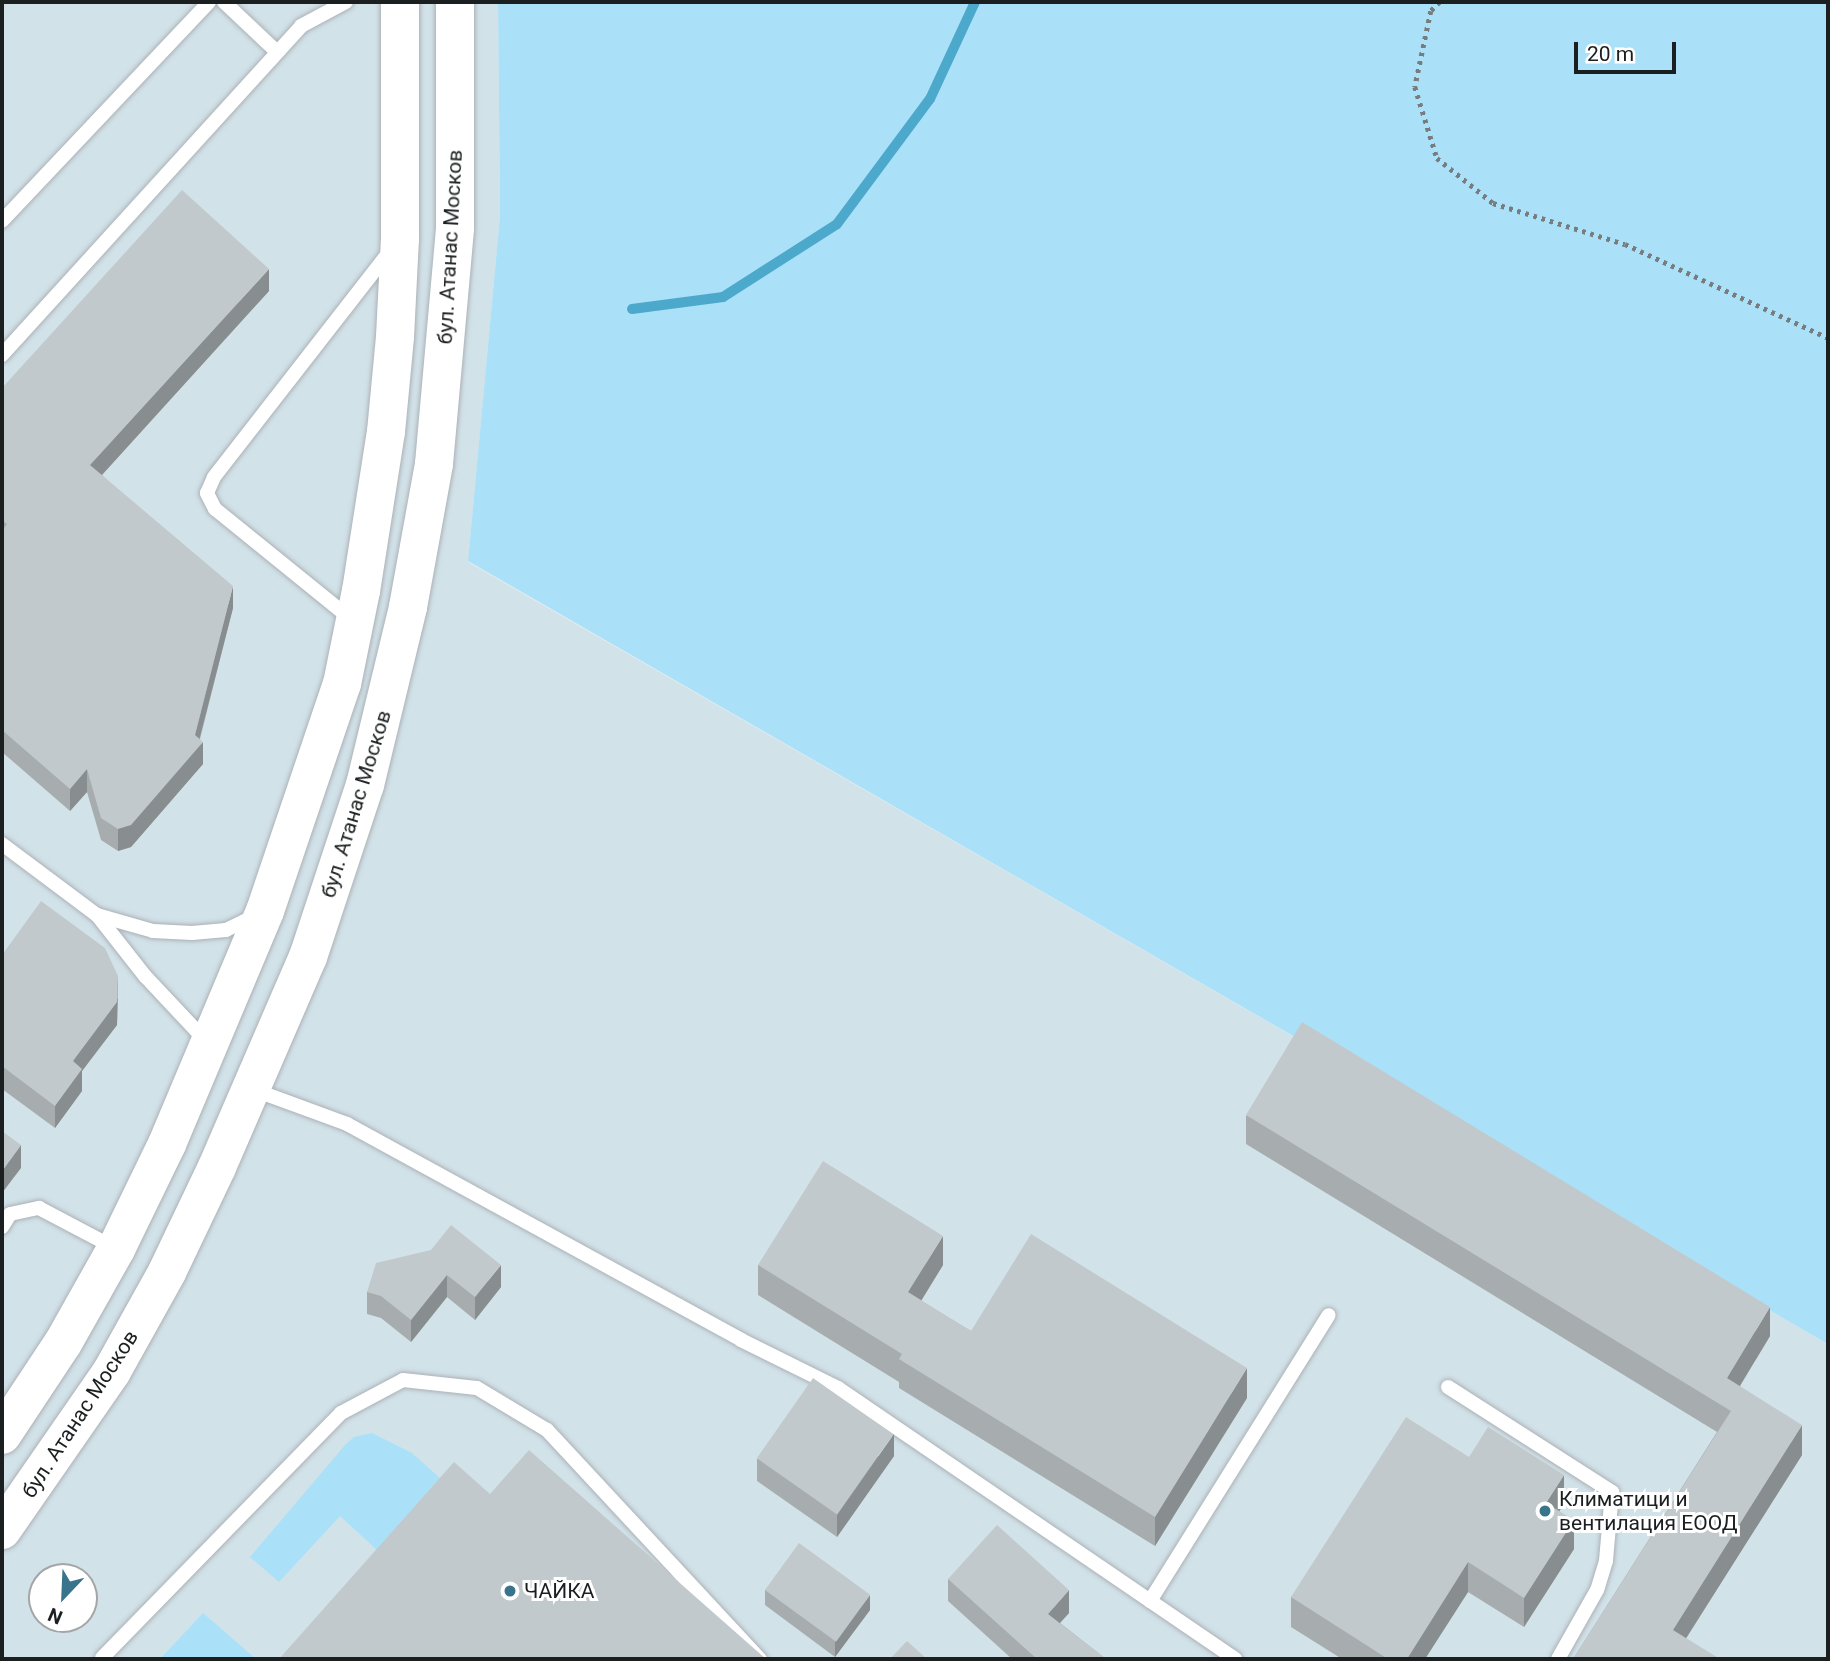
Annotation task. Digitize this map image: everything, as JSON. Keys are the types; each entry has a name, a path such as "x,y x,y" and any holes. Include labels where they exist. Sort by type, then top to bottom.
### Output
{"main road":[{"path":"2,1435 63,1343 116,1249 167,1144 265,911 342,684 355,622 386,432 395,337 400,239 400,2"},
{"name":"бул. Атанас Москов","path":"2,1531 113,1371 167,1272 308,957 365,785 408,607 434,464 447,342 455,228 455,2"}],"lane":[{"path":"2,221 209,2"},
{"path":"224,2 277,52"},
{"path":"2,355 301,26 346,2"},
{"path":"355,622 215,509 207,493 214,477 400,239"},
{"path":"2,844 97,915 145,976 210,1044"},
{"path":"97,915 153,930 192,933 226,930 265,911"},
{"path":"251,1089 347,1125 741,1340 838,1388 1235,1659"},
{"path":"2,1227 10,1214 39,1208 116,1249"},
{"path":"1150,1601 1329,1315"},
{"path":"102,1658 341,1413 403,1380 477,1388 547,1430 760,1659"},
{"path":"1448,1387 1612,1492 1606,1561 1597,1590 1558,1659"}],"path":[{"path":"1440,2 1431,11 1415,87 1437,158 1493,203 1625,244 1828,338"}],"shaded area":[{"path":"2,2 498,2 500,216 468,562 1828,1344 1828,1659 2,1659"},
{"path":"498,2 1828,2 1828,1344 468,561 500,216"},
{"path":"372,1433 412,1453 440,1478 377,1550 340,1516 279,1582 250,1557 345,1445 354,1437"},
{"path":"203,1613 256,1659 160,1659"}],"building":[{"path":"182,190 269,269 90,465 233,586 195,735 203,742 131,825 118,829 101,818 87,769 70,789 2,730 2,531 7,524 2,520 2,388"},
{"path":"41,901 105,948 118,976 117,1002 73,1061 82,1069 55,1106 2,1066 2,955"},
{"path":"1302,1022 1770,1307 1727,1378 1802,1425 1673,1630 1720,1659 1573,1659 1731,1411 1246,1115"},
{"path":"2,1131 21,1145 2,1171"},
{"path":"823,1161 943,1236 908,1292 971,1331 1031,1234 1247,1368 1155,1517 899,1359 902,1354 758,1265"},
{"path":"451,1225 501,1265 475,1297 447,1275 411,1320 381,1296 367,1292 376,1263 431,1250"},
{"path":"813,1378 893,1434 837,1514 757,1458"},
{"path":"1406,1417 1469,1457 1488,1427 1564,1475 1546,1503 1574,1520 1524,1598 1468,1562 1407,1659 1388,1659 1291,1597"},
{"name":"ЧАЙКА","path":"529,1450 766,1659 279,1659 454,1462 490,1494"},
{"path":"997,1525 1069,1590 1048,1614 1106,1659 1037,1659 948,1579"},
{"path":"799,1543 870,1595 836,1642 765,1590"},
{"path":"907,1641 927,1659 890,1659"}],"waterway":[{"path":"632,309 723,297 837,224 930,99 975,2"}],"place":[{"name":"Климатици и вентилация ЕООД","path":"1545,1511"},
{"name":"ЧАЙКА","path":"510,1591"}]}
